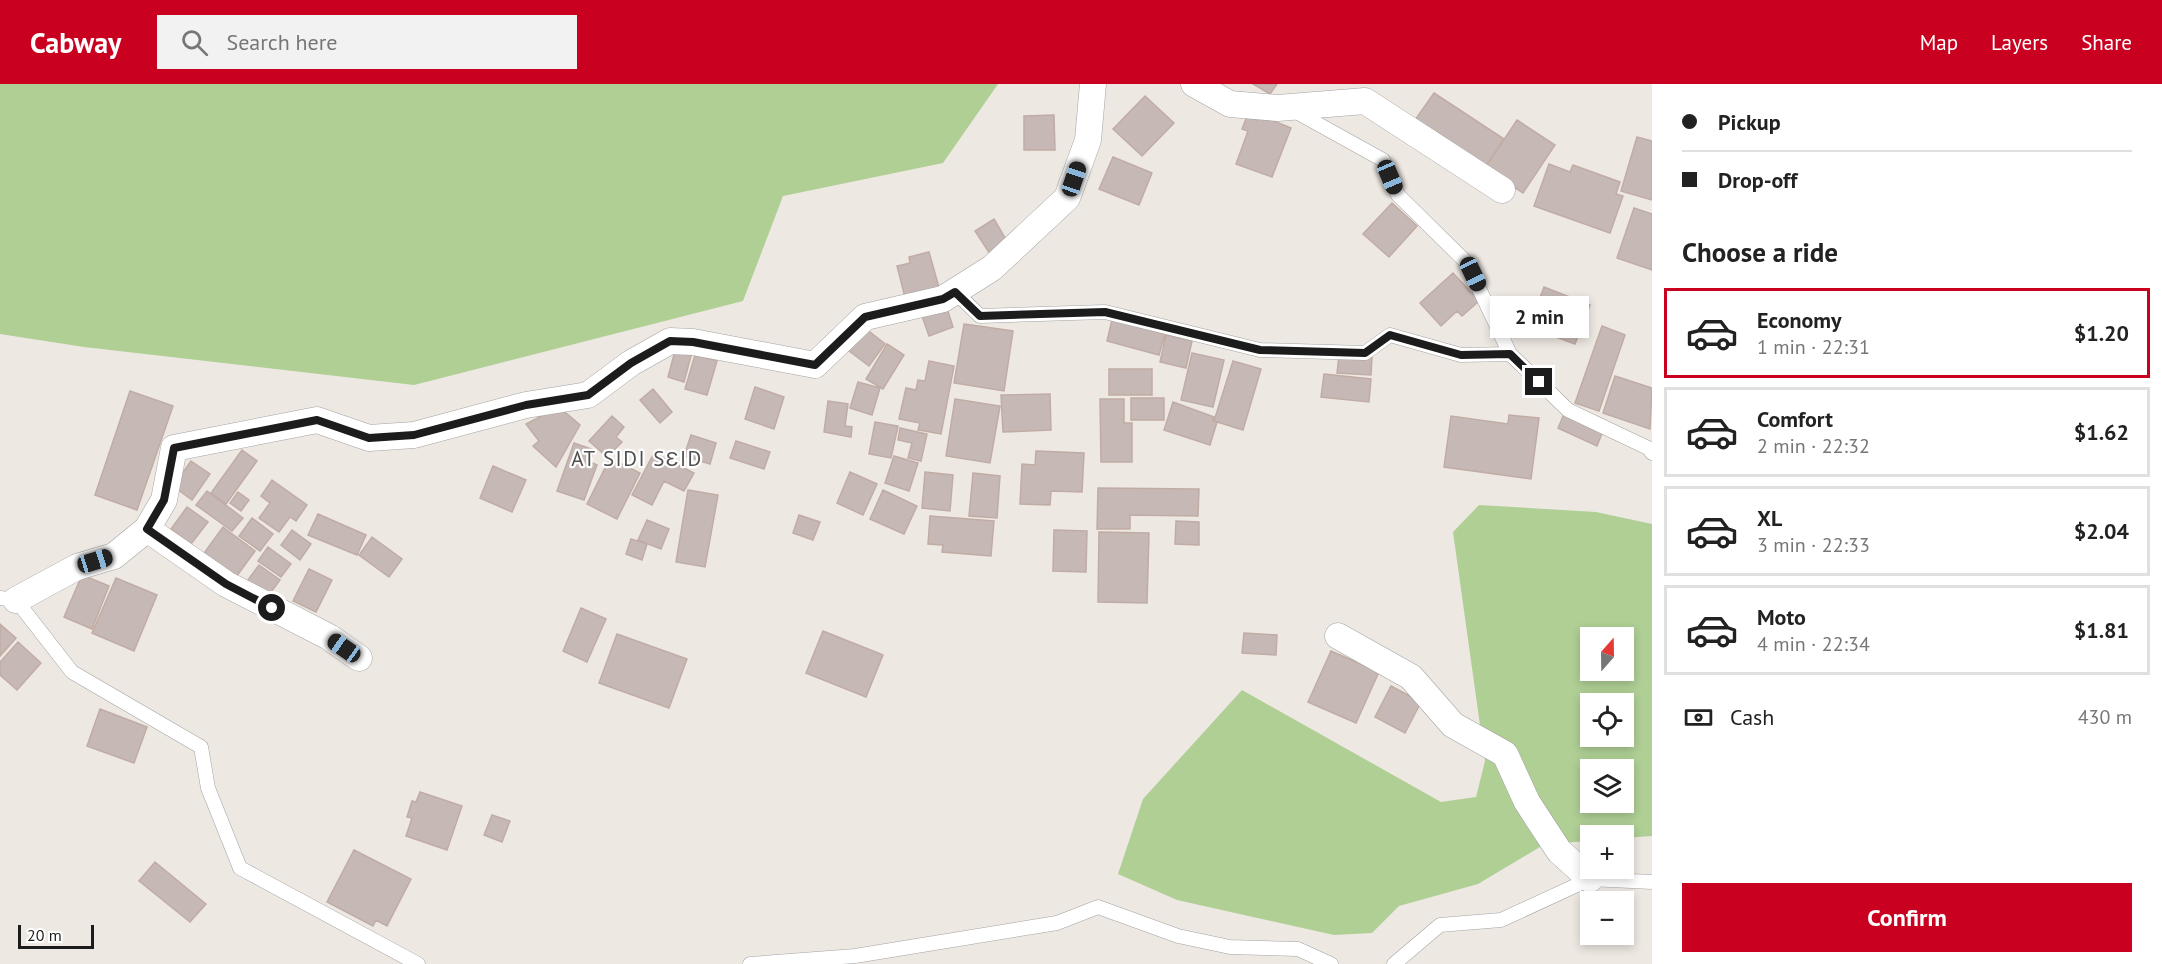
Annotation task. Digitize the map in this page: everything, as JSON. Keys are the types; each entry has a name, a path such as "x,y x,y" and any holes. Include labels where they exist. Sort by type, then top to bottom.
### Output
{"street":[{"path":"8,599 77,567 114,556 147,529 164,500 174,448 317,420 369,438 414,435 526,405 588,395 631,363 670,341 693,342 815,365 865,317 943,299 992,268 1067,198 1088,140 1093,84"},
{"path":"1194,84 1230,104 1286,107 1365,101 1502,190"},
{"path":"147,529 226,584 329,637 358,658"},
{"path":"1338,636 1411,677 1453,725 1505,754 1527,802 1559,851 1580,870"}],"lane":[{"path":"1286,107 1383,160 1398,195 1467,263 1510,354 1568,410 1648,448 1652,453"},
{"path":"955,292 980,316 1105,312 1260,350 1365,353 1390,335 1461,355 1510,354"},
{"path":"8,599 72,672 201,747 208,788 240,868 417,964"},
{"path":"1394,964 1440,925 1501,920 1590,879 1652,882"},
{"path":"750,964 855,956 1035,927 1057,923 1098,907 1178,936 1230,947 1298,949 1331,964"}],"green space":[{"path":"0,84 998,84 943,163 783,196 743,301 414,385 84,347 0,334"},
{"path":"1479,505 1596,512 1652,524 1652,836 1634,837 1634,825 1580,825 1580,842 1545,844 1478,884 1399,906 1372,933 1334,935 1177,900 1118,874 1143,799 1242,690 1441,802 1476,797 1485,761 1453,532"}],"building":[{"path":"1253,84 1277,84 1270,94"},
{"path":"1434,93 1504,139 1486,166 1415,120"},
{"path":"1145,96 1174,123 1142,156 1113,129"},
{"path":"1054,115 1055,150 1024,150 1024,116"},
{"path":"1259,115 1291,128 1272,177 1236,164 1248,131 1242,129 1247,116 1257,120"},
{"path":"1517,120 1555,145 1523,193 1485,168"},
{"path":"1637,137 1652,141 1652,200 1621,191"},
{"path":"1113,157 1152,173 1139,205 1099,189"},
{"path":"1549,164 1570,172 1573,165 1620,182 1616,194 1623,196 1610,233 1534,206"},
{"path":"1392,203 1417,226 1389,257 1363,234"},
{"path":"1634,208 1652,214 1652,270 1617,258"},
{"path":"994,219 1008,243 990,254 975,231"},
{"path":"929,252 940,291 906,301 897,266 910,263 909,257"},
{"path":"1453,273 1479,301 1462,316 1457,311 1441,326 1420,303"},
{"path":"1544,287 1590,305 1575,344 1529,327"},
{"path":"946,305 953,327 929,336 921,313"},
{"path":"1112,320 1165,334 1159,355 1107,341"},
{"path":"964,324 1013,331 1004,391 954,383"},
{"path":"1602,326 1625,335 1599,411 1575,403"},
{"path":"865,328 885,344 869,366 848,350"},
{"path":"1166,335 1192,341 1186,368 1160,362"},
{"path":"887,344 904,355 883,389 866,379"},
{"path":"676,347 692,352 684,382 668,377"},
{"path":"1192,353 1224,360 1213,407 1181,400"},
{"path":"695,355 717,361 707,395 685,389"},
{"path":"1339,355 1372,357 1371,375 1337,373"},
{"path":"929,361 954,366 941,434 918,430 920,423 899,419 906,388 916,390 918,380 925,381"},
{"path":"1233,361 1261,369 1243,430 1214,421"},
{"path":"1109,369 1152,369 1152,395 1109,395"},
{"path":"1324,374 1371,379 1369,402 1321,397"},
{"path":"1615,376 1652,388 1650,429 1603,413"},
{"path":"858,382 880,388 872,415 850,408"},
{"path":"755,387 784,397 774,429 745,419"},
{"path":"653,389 672,412 660,423 640,400"},
{"path":"130,391 173,406 137,510 95,495"},
{"path":"1050,394 1051,430 1003,432 1001,395"},
{"path":"1131,398 1164,398 1164,420 1131,420"},
{"path":"955,399 1000,406 990,463 946,456"},
{"path":"1100,399 1124,399 1124,423 1132,423 1132,462 1101,462"},
{"path":"828,401 848,404 845,426 852,427 851,437 824,432"},
{"path":"1173,402 1214,417 1213,421 1217,422 1210,445 1164,430"},
{"path":"559,407 580,425 556,467 533,446 539,441 526,424"},
{"path":"1564,414 1603,431 1597,446 1558,428"},
{"path":"1509,415 1539,418 1531,479 1444,467 1451,416 1508,424"},
{"path":"612,416 624,427 616,437 622,442 607,457 589,441"},
{"path":"875,422 898,426 891,458 869,454"},
{"path":"900,428 927,434 921,461 908,458 912,443 898,440"},
{"path":"691,435 716,443 710,464 684,456"},
{"path":"736,441 770,452 764,469 730,458"},
{"path":"574,443 594,450 590,462 597,465 584,500 557,491"},
{"path":"242,450 257,461 226,504 211,493"},
{"path":"1036,451 1084,453 1082,492 1051,491 1050,505 1020,504 1022,464 1035,465"},
{"path":"654,453 694,473 684,491 664,481 652,505 632,495"},
{"path":"894,456 918,463 909,491 885,483"},
{"path":"610,458 640,473 617,519 587,504"},
{"path":"191,461 210,474 192,500 173,486"},
{"path":"493,466 526,480 512,512 480,498"},
{"path":"850,472 877,484 863,515 837,503"},
{"path":"925,472 953,475 950,511 922,508"},
{"path":"973,473 1000,476 997,518 969,516"},
{"path":"272,480 307,505 296,521 290,517 279,532 259,518 270,503 261,496"},
{"path":"1098,488 1199,489 1198,516 1130,515 1130,529 1097,529"},
{"path":"688,490 718,495 705,567 676,562"},
{"path":"883,490 917,506 904,534 870,519"},
{"path":"207,491 243,518 232,531 196,505"},
{"path":"238,492 249,500 241,511 230,503"},
{"path":"187,507 208,522 191,544 171,529"},
{"path":"318,514 366,535 357,555 308,535"},
{"path":"799,515 820,522 813,540 793,533"},
{"path":"930,516 994,521 991,556 942,552 943,545 928,544"},
{"path":"252,518 273,534 260,551 239,536"},
{"path":"647,520 669,529 661,549 638,540"},
{"path":"1176,521 1199,522 1199,545 1175,544"},
{"path":"223,527 255,551 231,584 199,560"},
{"path":"292,530 311,544 300,560 281,545"},
{"path":"1054,530 1087,531 1086,572 1053,571"},
{"path":"1099,532 1149,533 1147,603 1098,602"},
{"path":"372,537 402,559 389,577 359,555"},
{"path":"631,539 647,544 642,560 626,554"},
{"path":"268,547 291,564 281,577 258,561"},
{"path":"259,565 280,580 266,599 245,584"},
{"path":"309,569 332,580 316,612 293,601"},
{"path":"82,575 109,586 92,629 64,617"},
{"path":"116,578 157,595 134,651 92,633"},
{"path":"581,608 606,619 587,662 563,651"},
{"path":"0,624 16,638 0,656"},
{"path":"823,631 883,655 866,697 806,673"},
{"path":"1244,633 1277,635 1276,655 1242,653"},
{"path":"617,634 687,659 669,708 599,683"},
{"path":"18,642 41,663 17,690 0,675 0,662"},
{"path":"1331,651 1379,672 1356,723 1308,702"},
{"path":"1391,686 1421,702 1405,733 1375,717"},
{"path":"100,709 147,727 134,763 87,746"},
{"path":"420,792 462,806 447,850 406,836 412,818 407,817 412,801 416,802"},
{"path":"492,815 510,821 502,842 484,835"},
{"path":"354,850 411,879 387,926 376,920 373,926 327,902"},
{"path":"155,862 206,904 190,922 139,881"}],"district":[{"name":"AT SIDI SƐID","path":"637,459"}],"route":[{"path":"272,608 226,584 147,529 164,500 174,448 317,420 369,438 414,435 526,405 588,395 631,363 670,341 693,342 815,365 865,317 943,299 955,292 980,316 1105,312 1260,350 1365,353 1390,335 1461,355 1510,354 1539,382"}]}
